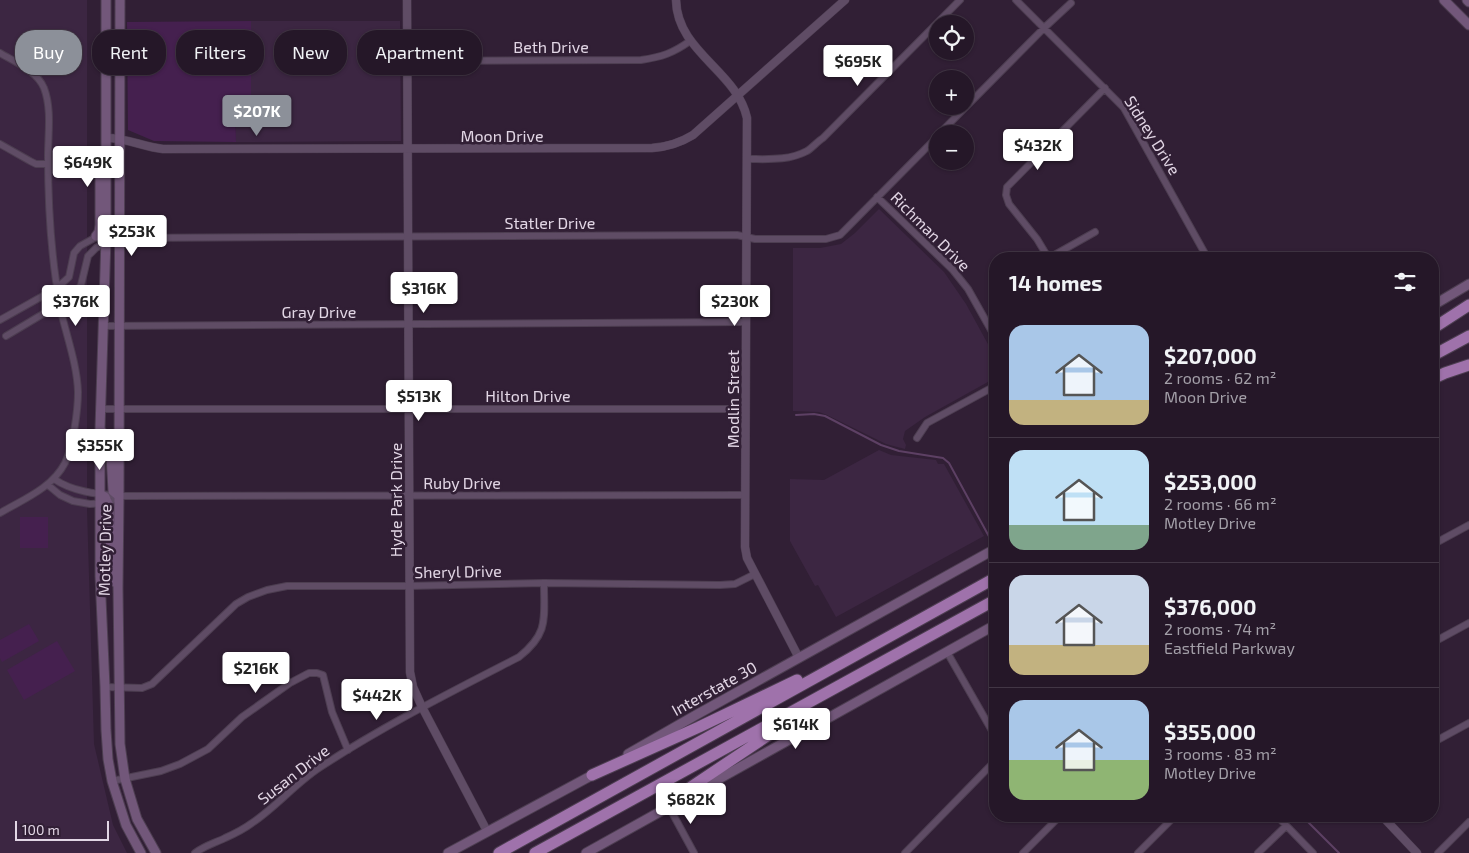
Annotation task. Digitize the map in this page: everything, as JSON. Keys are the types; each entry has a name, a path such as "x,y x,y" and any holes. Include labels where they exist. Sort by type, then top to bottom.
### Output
{"highway":[{"path":"1439,324 1469,305"},
{"path":"1439,352 1469,336"},
{"path":"1439,376 1469,365"},
{"path":"499,853 989,581"},
{"path":"535,853 989,603"},
{"path":"592,775 859,653"},
{"path":"669,807 691,786 850,680"}],"main road":[{"name":"Motley Drive","path":"106,0 106,238 100,409 100,494 104,504 100,576 106,740 112,781 126,825 141,853"},
{"name":"Motley Drive","path":"120,0 120,496 118,588 120,744 124,779 137,819 156,853"},
{"path":"1444,0 1469,25"},
{"path":"96,236 100,225 100,173 107,154"},
{"path":"106,238 120,238"},
{"path":"1439,302 1469,284"},
{"path":"1439,381 1469,365"},
{"path":"100,429 107,440 111,455 113,491 120,496"},
{"path":"104,504 111,568 118,588"},
{"name":"Interstate 30","path":"448,853 592,775 989,552"},
{"path":"586,853 989,628"}],"street":[{"name":"Hyde Park Drive","path":"407,0 407,30"},
{"name":"Modlin Street","path":"676,0 683,29 690,41 738,95 746,110 745,547 747,558 799,658"},
{"name":"Moon Drive","path":"107,138 120,138 163,149 666,147 693,135 845,0"},
{"path":"747,159 780,159 808,150 823,138 960,0"},
{"name":"Sidney Drive","path":"1016,0 1124,108 1204,252"},
{"name":"Statler Drive","path":"948,125 1071,3"},
{"name":"Beth Drive","path":"482,61 641,60 658,58 676,51 690,41"},
{"path":"0,53 36,76 43,85 46,96 48,108 50,233 59,305 75,366 78,393 71,445 65,462 54,479 48,485 0,513"},
{"name":"Hyde Park Drive","path":"407,75 408,586 410,672 412,688 487,831"},
{"path":"1045,252 1009,204 1006,195 1007,187 1105,88"},
{"path":"0,144 36,164 48,164"},
{"name":"Statler Drive","path":"120,238 737,236 755,239 818,240 834,237 846,229 929,144"},
{"name":"Richman Drive","path":"877,197 952,269 968,289 989,326"},
{"path":"1060,252 1095,232"},
{"path":"0,320 58,288 69,277 74,254 80,246 96,236 106,238 102,246 96,248 88,256 81,285 73,296 6,336"},
{"name":"Gray Drive","path":"103,326 746,322"},
{"path":"917,438 927,423 989,389"},
{"name":"Hilton Drive","path":"100,409 746,409"},
{"name":"Ruby Drive","path":"54,479 62,484 89,492 120,496 745,495"},
{"path":"48,485 73,501 104,504 120,496"},
{"path":"1439,541 1469,525"},
{"name":"Sheryl Drive","path":"105,687 142,688 152,684 236,604 267,590 287,586 544,583 720,585 735,584 755,574"},
{"name":"Susan Drive","path":"195,853 253,823 301,781 348,750 422,707 519,657 530,649 539,638 544,619 544,583"},
{"path":"1439,639 1469,623"},
{"path":"947,652 989,726"},
{"path":"112,781 161,771 180,764 208,749 242,716 290,683 310,673 323,675 332,712 348,750"},
{"path":"1439,739 1469,723"},
{"path":"905,853 989,767"},
{"path":"669,807 694,853"},
{"path":"1022,853 1054,822"},
{"path":"1138,853 1169,822"},
{"path":"1282,822 1313,853"},
{"path":"1388,822 1417,853"},
{"path":"1438,853 1469,822"},
{"path":"1258,853 1286,826"}],"shaded area":[{"path":"0,0 87,0 87,509 94,744 113,825 127,853 0,853"},
{"path":"251,21 400,21 400,30 357,30 357,75 400,75 401,141 236,142 235,97 251,96 251,75 264,75 264,30 251,30"},
{"path":"251,21 251,30 176,30 176,75 251,75 251,97 235,97 236,142 154,141 128,130 127,75 166,75 166,30 127,30 127,22"},
{"path":"879,209 944,272 966,304 989,346 989,381 925,417 905,431 903,439 906,445 905,449 886,444 819,412 793,411 793,248 820,248 841,244"},
{"path":"879,450 891,455 936,460 938,464 944,464 984,536 836,617 818,585 815,586 790,541 790,479 824,480"},
{"path":"20,517 48,517 48,548 20,548"},
{"path":"29,624 39,641 2,662 0,658 0,640"},
{"path":"57,641 75,671 24,700 7,670"}],"waterway":[{"path":"796,415 814,414 825,416 881,445 899,451 943,458 949,463 989,536"},
{"path":"1308,822 1339,853"}]}
